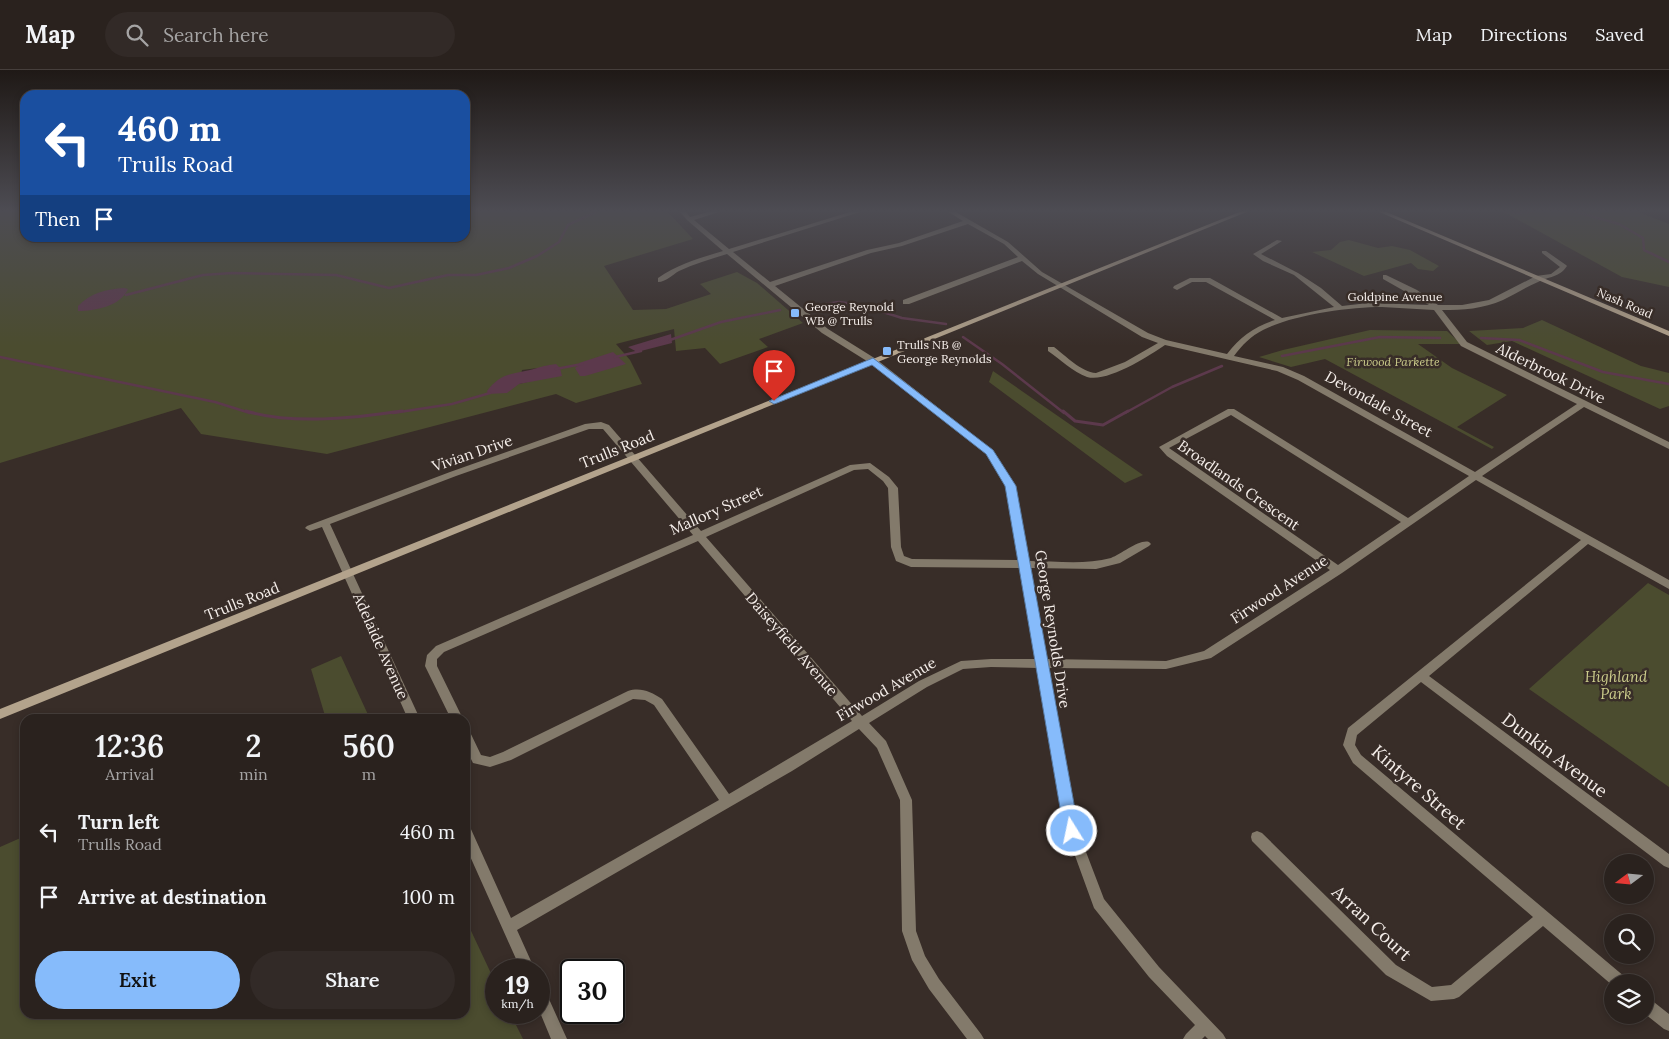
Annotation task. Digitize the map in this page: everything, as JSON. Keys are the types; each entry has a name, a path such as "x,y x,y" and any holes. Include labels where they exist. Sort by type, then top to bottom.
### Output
{"street":[{"path":"661,280 680,268 713,256"},
{"name":"George Reynolds Drive","path":"734,256 825,330 873,361 989,452 1011,486 1026,563 1041,665 1072,831 1099,903 1154,972 1218,1039"},
{"path":"770,285 854,256"},
{"name":"Trulls Road","path":"0,714 1132,256"},
{"path":"1260,256 1294,273 1321,290 1340,308"},
{"name":"Nash Road","path":"1488,256 1669,334"},
{"name":"Goldpine Avenue","path":"1230,356 1239,341 1260,328 1281,320 1340,308 1370,305 1478,306 1539,278 1546,278 1562,270 1564,266 1550,256"},
{"path":"906,302 1022,258"},
{"name":"Devondale Street","path":"1022,258 1030,266 1144,336 1280,369 1301,378 1669,585"},
{"name":"Alderbrook Drive","path":"1386,277 1414,292 1434,306 1464,344 1669,446"},
{"path":"1177,288 1190,280 1207,280 1281,320"},
{"path":"1051,349 1091,376 1101,375 1153,351 1164,342"},
{"name":"Firwood Avenue","path":"509,927 788,767 923,684 961,665 991,663 1166,665 1207,655 1338,570 1582,404"},
{"name":"Broadlands Crescent","path":"1338,570 1170,454 1163,447 1231,411 1408,522"},
{"name":"Vivian Drive","path":"310,528 453,474 594,425 606,427 632,459"},
{"name":"Daiseyfield Avenue","path":"632,459 882,746 906,800 909,931 919,960 934,984 976,1039"},
{"name":"Mallory Street","path":"455,714 431,666 431,658 440,649 646,560 853,467 861,465 870,466 893,488 896,547 900,558 911,563 1026,563"},
{"name":"Adelaide Avenue","path":"325,523 412,714"},
{"name":"Kintyre Street","path":"1588,539 1352,732 1349,745 1357,759 1611,974"},
{"path":"1026,563 1096,565 1116,560 1146,544"},
{"name":"Dunkin Avenue","path":"1420,675 1669,862"},
{"path":"470,744 477,759 490,762 507,756 632,694 646,695 658,702 727,802"},
{"name":"Arran Court","path":"1257,837 1391,970 1431,994 1454,992 1543,917"},
{"path":"470,841 523,959"},
{"path":"1654,1012 1669,1024"},
{"path":"550,1018 559,1039"},
{"path":"1191,1039 1205,1026"}],"green space":[{"path":"0,256 636,256 604,266 633,310 666,309 711,294 700,284 737,272 757,283 803,323 759,339 768,347 720,364 705,348 676,351 674,329 616,344 630,360 642,384 576,403 556,394 327,454 201,434 181,408 0,463","holes":["538,368 540,379 519,384 522,370"]},
{"path":"1321,256 1421,256 1439,266 1433,271 1418,269 1411,263 1364,276"},
{"path":"1584,256 1669,256 1669,287 1622,277"},
{"path":"1542,320 1641,366 1669,373 1669,406 1660,409 1512,341 1487,345 1469,331 1523,328"},
{"name":"Firwood Parkette","path":"1370,330 1447,331 1461,344 1418,344 1452,368 1507,395 1457,427 1494,447 1492,449 1325,359 1291,367 1259,357"},
{"path":"993,371 1143,475 1125,483 989,382"},
{"name":"Highland Park","path":"1648,583 1669,595 1669,787 1529,689"},
{"path":"341,656 368,714 324,714 311,669"},
{"path":"20,838 20,1019 470,1019 470,929 485,961 485,1024 516,1024 523,1039 0,1039 0,847"}],"shaded area":[{"path":"111,289 128,289 125,295 114,303 99,309 78,311 78,306 94,295"},
{"path":"671,334 672,343 637,352 628,347"},
{"path":"613,352 626,364 585,376 580,376 575,368 579,363"},
{"path":"556,364 560,368 562,376 519,384 507,393 488,394 487,391 493,384 504,376"}],"waterway":[{"path":"126,295 203,275 232,273 336,275 389,288 448,275 476,275 509,268 536,256"},
{"path":"1657,256 1669,262"},
{"path":"814,306 839,302 861,305 902,318 946,324"},
{"path":"670,340 721,322 780,310"},
{"path":"963,337 1002,364 1064,413"},
{"path":"1282,356 1380,337 1440,338"},
{"path":"1481,338 1519,340 1603,372 1669,384"},
{"path":"615,357 641,351"},
{"path":"0,357 215,402 250,413"},
{"path":"556,369 582,364"},
{"path":"1125,413 1172,387 1222,366"},
{"path":"393,413 452,404 490,393"},
{"path":"246,411 283,418 303,419 344,418 402,411"},
{"path":"1063,411 1075,421 1103,425 1128,411"}],"place":[{"name":"George Reynold WB @ Trulls","path":"795,313"},
{"name":"Trulls NB @ George Reynolds","path":"887,351"}],"route":[{"path":"774,401 873,361 989,452 1011,486 1026,563 1041,665 1072,831"}]}
